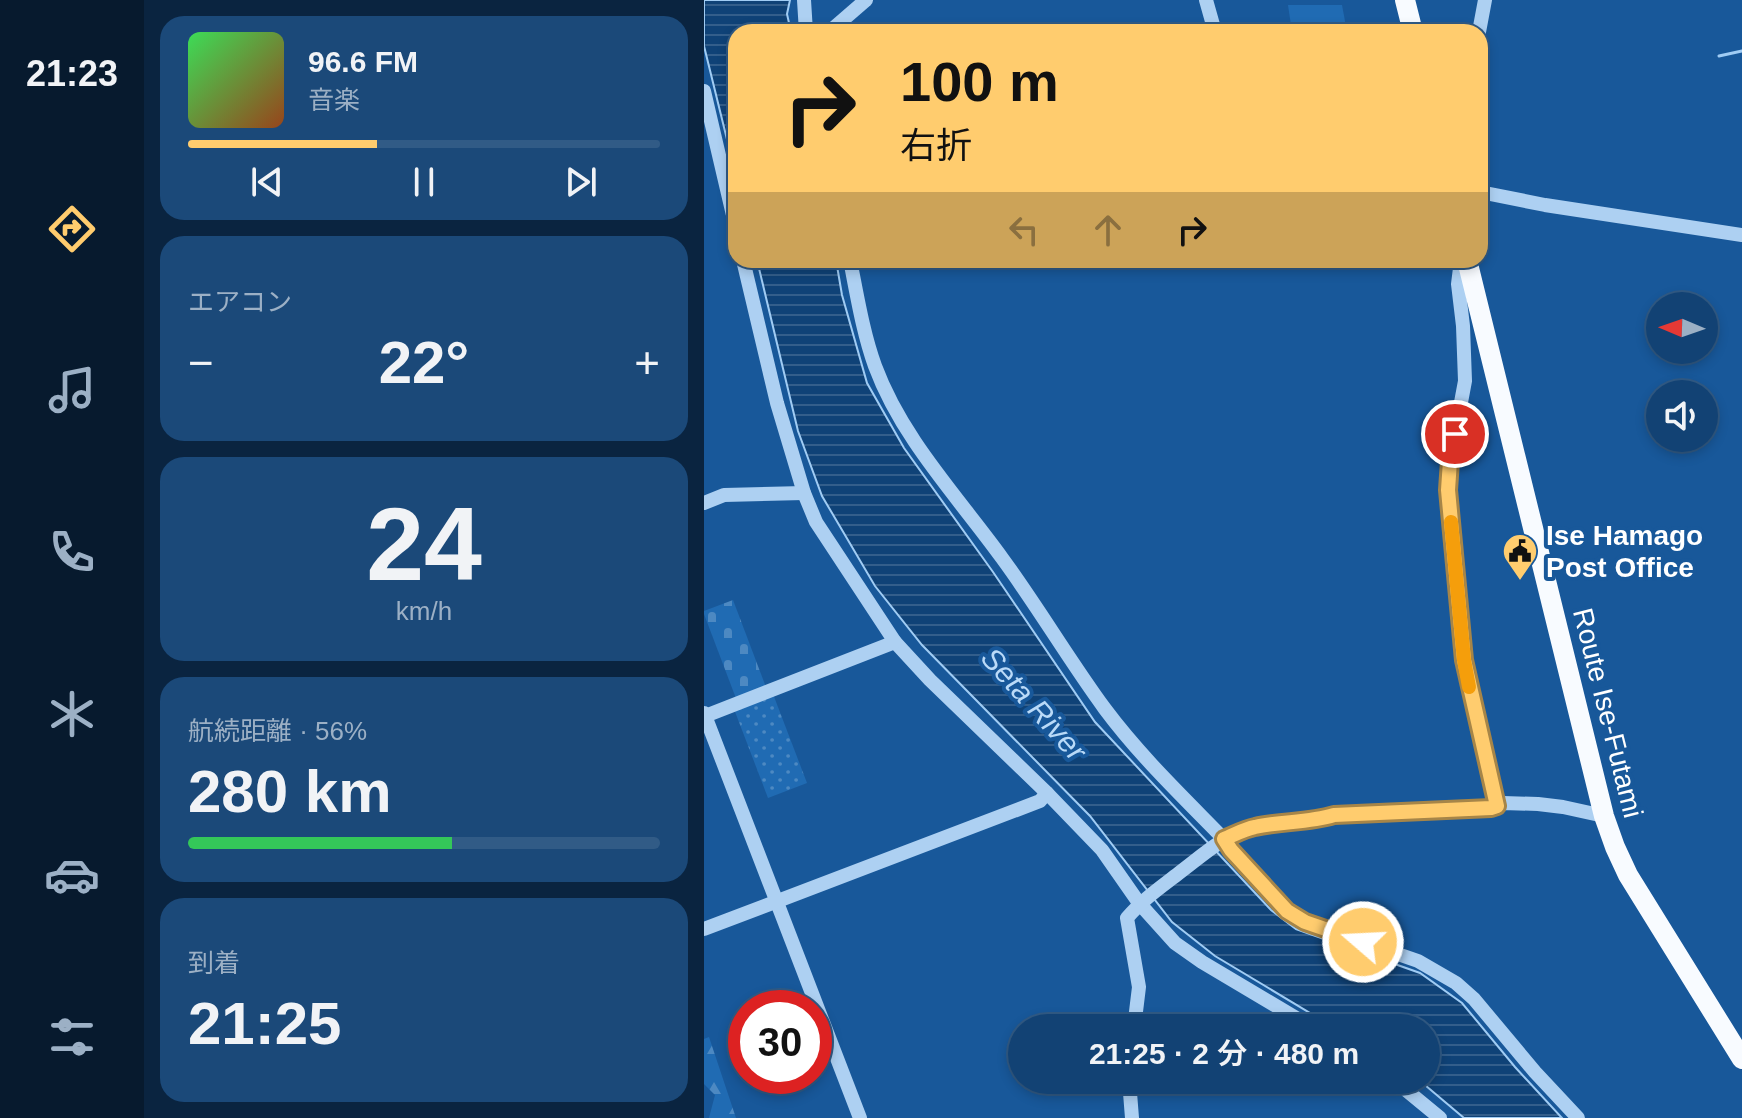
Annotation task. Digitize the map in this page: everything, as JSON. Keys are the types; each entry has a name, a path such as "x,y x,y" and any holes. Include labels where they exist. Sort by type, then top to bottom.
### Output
{"main road":[{"path":"1405,0 1411,24"},
{"name":"Route Ise-Futami","path":"1466,268 1604,816 1628,875 1742,1059"}],"street":[{"path":"804,0 805,24"},
{"path":"841,22 866,0"},
{"path":"1206,0 1213,24"},
{"path":"1480,24 1485,0"},
{"path":"704,91 728,194"},
{"path":"1488,193 1742,235"},
{"path":"745,268 777,403 804,493 816,522 895,642 1102,850 1175,943 1289,1014"},
{"path":"852,268 875,366 889,398 913,438 1003,559 1106,710 1139,750 1287,911 1305,922 1418,961 1456,983 1474,999 1578,1118"},
{"path":"1462,268 1458,284 1465,381 1450,461 1448,490 1464,660 1497,806"},
{"path":"704,503 724,495 804,493"},
{"path":"860,1118 705,714 895,642"},
{"path":"704,929 1040,801 1047,793"},
{"path":"1136,1014 1139,987 1127,918 1140,902 1224,839 1244,830 1334,815 1491,808 1503,803 1563,807 1604,816"},
{"path":"1130,1094 1132,1118"},
{"path":"1411,1094 1440,1118"}],"green space":[{"path":"1288,5 1342,5 1346,24 1291,24"},
{"path":"733,600 767,690 737,701 704,614 704,611"},
{"path":"773,694 807,783 768,798 734,709"},
{"path":"709,1037 736,1118 709,1118 715,1095 704,1084 704,1039"}],"water":[{"path":"704,0 790,0 787,14 789,24 728,24 728,144 704,46"},
{"name":"Seta River","path":"759,268 837,268 867,383 904,448 1095,722 1271,910 1296,929 1420,973 1462,1003 1562,1118 1464,1118 1436,1094 1440,1094 1440,1014 1312,1014 1215,956 1172,922 1090,816 922,645 875,586 822,496 798,431"}],"waterway":[{"path":"1719,56 1742,51"}],"slow traffic":[{"path":"1451,522 1469,687"}],"place":[{"name":"Ise Hamago Post Office","path":"1520,582"}],"route":[{"path":"1363,942 1305,922 1287,911 1224,839 1257,826 1334,815 1497,806 1464,660 1448,490 1455,434"}]}
